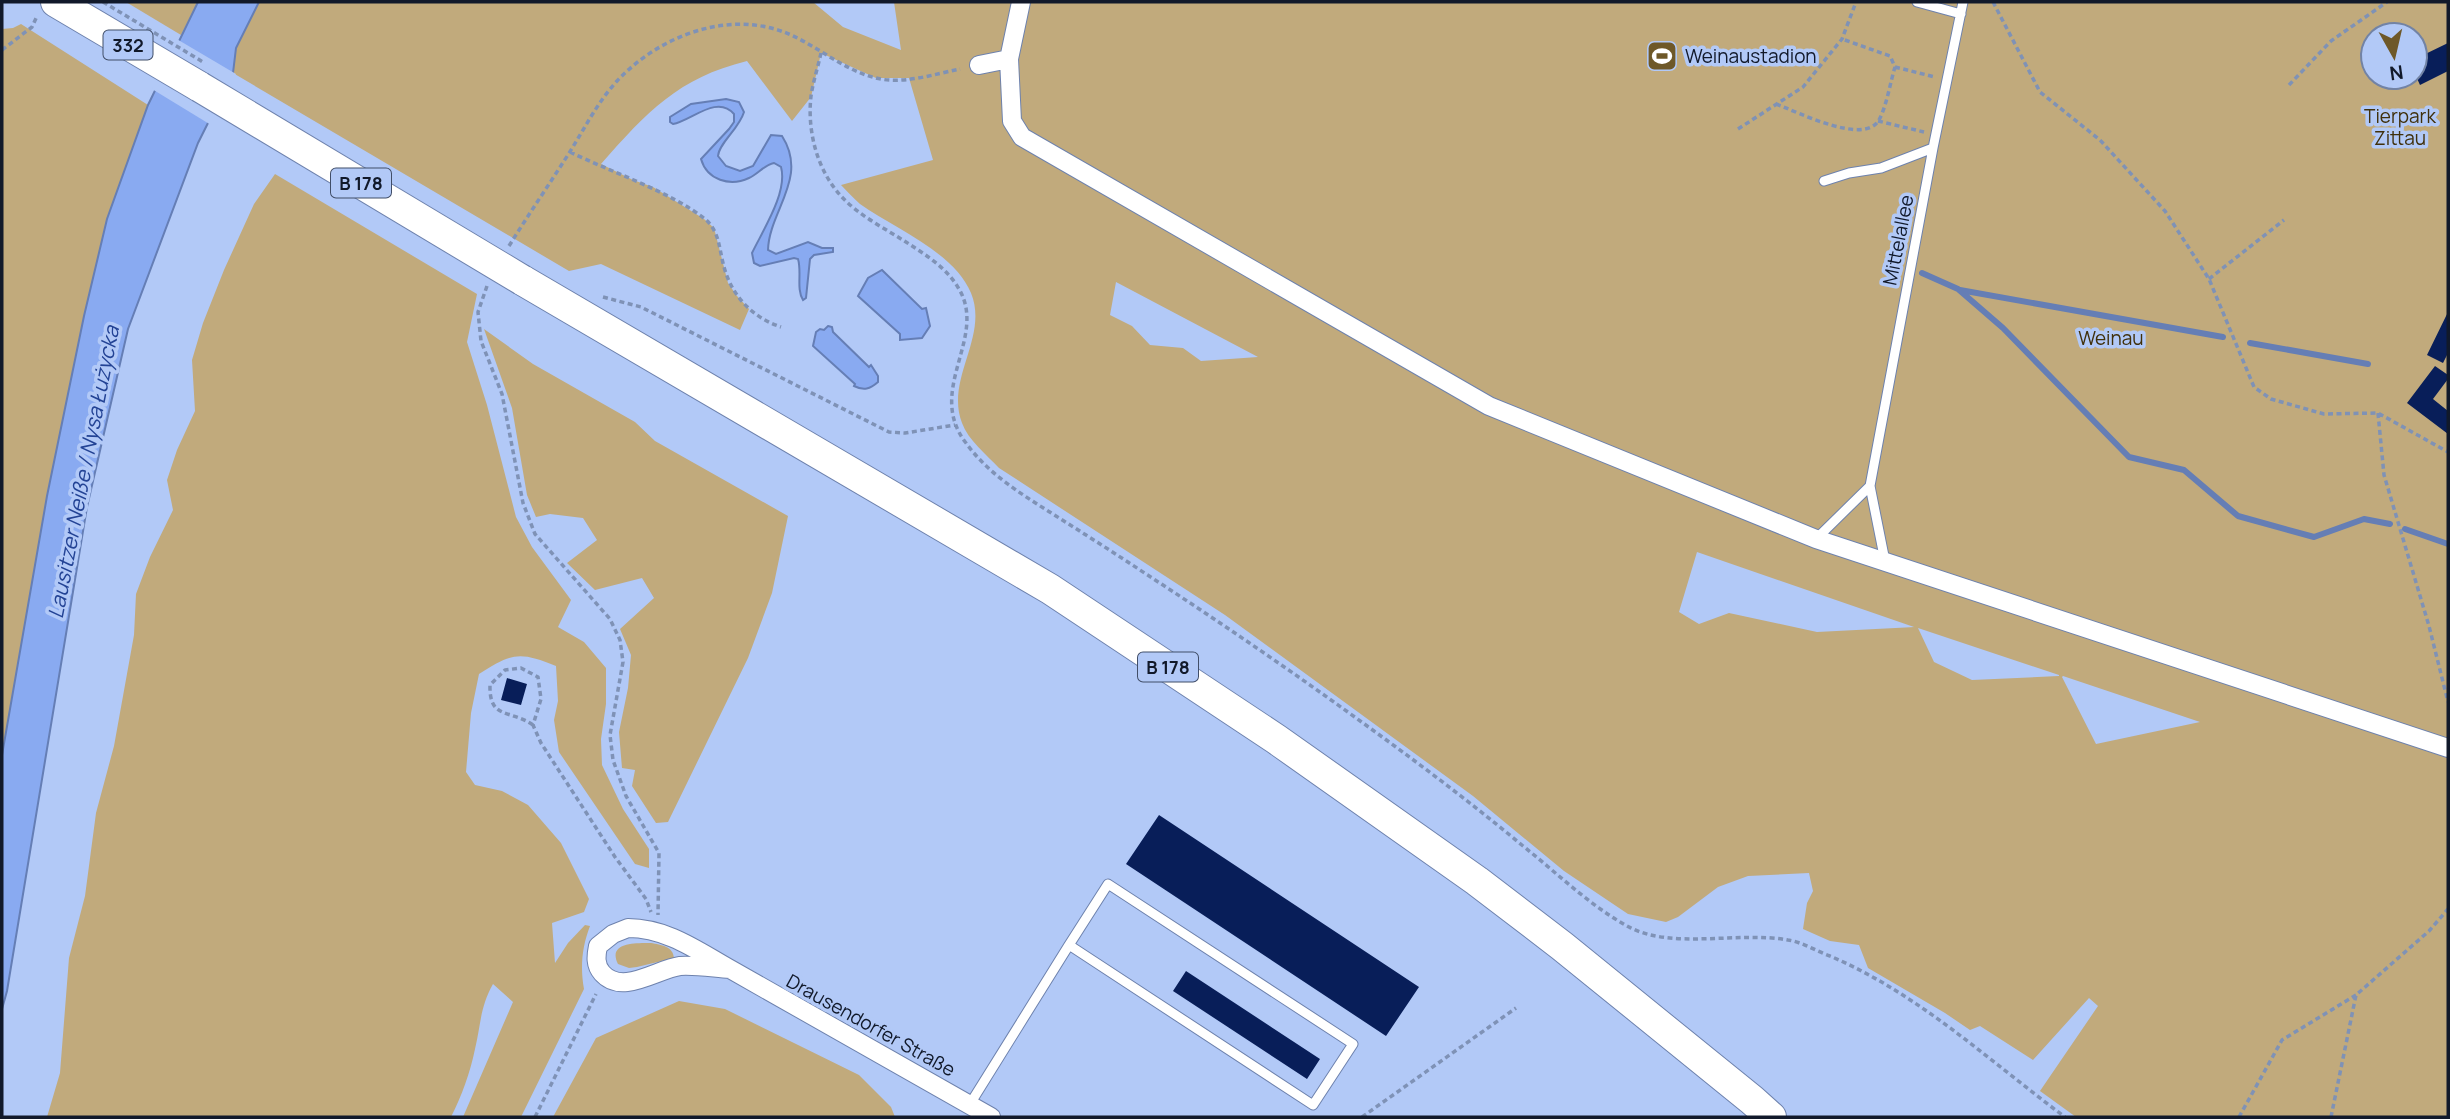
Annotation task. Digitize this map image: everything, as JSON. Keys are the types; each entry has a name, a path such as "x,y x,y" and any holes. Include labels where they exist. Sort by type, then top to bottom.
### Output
{"highway":[{"name":"332","path":"47,8 200,87"},
{"name":"B 178","path":"200,87 522,280 1050,589 1265,731 1455,866 1562,946 1771,1117"}],"street":[{"path":"1021,2 1009,59 1012,121 1022,137 1489,406 1816,539 2448,748"},
{"path":"979,65 1009,59"},
{"name":"Drausendorfer Straße","path":"730,970 681,966 625,982 605,976 598,968 598,946 613,934 628,928 657,931 674,937 991,1117"}],"lane":[{"path":"1917,2 1961,14"},
{"name":"Mittelallee","path":"1885,563 1870,486 1963,2"},
{"path":"1824,181 1849,173 1881,168 1933,148"},
{"path":"1816,539 1870,486"},
{"path":"970,1104 1069,945 1108,884 1353,1044 1313,1105 1069,945"}],"path":[{"path":"1738,129 1803,88 1842,39 1856,2"},
{"path":"1993,2 2040,92 2100,141 2165,211 2208,279 2254,387 2271,399 2323,414 2378,413 2448,452"},
{"path":"2289,85 2331,41 2387,2"},
{"path":"2,50 32,27 47,8"},
{"path":"516,235 595,110 618,81 636,64 668,43 699,29 723,24 751,24 780,30 821,53 876,78 909,78 979,65"},
{"path":"1776,104 1852,131 1868,130 1878,121 1895,67 1890,56 1842,39"},
{"path":"821,53 811,97 811,130 821,166 842,198 932,259 961,292 967,308 967,323 952,386 955,425 964,442 986,466 1013,488 1161,583 1376,732 1492,820 1600,908 1632,929 1656,938 1757,937 1793,940 1859,969 1907,997 1972,1043 2065,1117"},
{"path":"1895,67 1947,80"},
{"path":"1878,121 1936,135"},
{"path":"570,152 680,203 704,219 714,228 728,283 737,296 766,322 781,327"},
{"path":"2208,279 2284,219"},
{"path":"491,277 478,312 481,341 502,394 523,503 535,534 610,619 620,640 623,662 610,735 613,760 626,796 659,853 657,931"},
{"path":"593,295 641,307 889,432 905,433 955,425"},
{"path":"2378,413 2387,485 2429,626 2448,702"},
{"path":"533,725 496,710 491,703 491,685 505,670 521,668 538,677 541,699 533,725 541,743 615,857 646,899 657,931"},
{"path":"2239,1117 2282,1040 2356,995 2429,932 2448,909"},
{"path":"535,1117 605,976"},
{"path":"2331,1117 2356,995"},
{"path":"1362,1117 1516,1008"}],"green space":[{"path":"126,2 198,2 181,35"},
{"name":"Weinau","path":"259,2 813,2 843,27 901,50 894,2 2448,2 2448,1117 2076,1117 2040,1091 2098,1006 2089,998 2033,1060 1980,1026 1970,1030 1868,968 1859,945 1830,941 1803,929 1807,903 1813,891 1809,873 1748,876 1718,887 1678,917 1666,922 1628,914 1564,871 1473,796 1225,615 999,468 973,441 962,423 958,407 962,374 975,326 971,293 963,278 937,253 860,204 841,185 933,160 909,78 876,78 821,53 811,97 792,121 747,61 702,77 665,99 601,164 653,187 714,228 728,283 749,309 740,330 601,264 569,271 233,73 236,48","holes":["1116,282 1258,357 1201,361 1183,348 1150,345 1132,326 1110,315","1697,552 1915,627 1817,632 1729,613 1699,624 1679,612","1918,628 2059,676 1972,680 1934,662","2063,676 2200,722 2096,744"]},
{"path":"21,24 148,105 107,219 84,316 47,496 2,755 2,29"},
{"path":"275,174 477,294 467,342 487,405 516,517 532,547 571,600 558,627 584,642 606,668 602,765 623,809 649,849 649,868 635,864 559,752 554,720 558,701 556,666 533,658 516,656 490,667 479,674 471,713 466,772 475,785 502,791 528,805 561,843 589,899 584,912 552,923 555,963 568,943 585,925 590,926 582,957 584,989 521,1117 463,1117 513,1002 493,984 483,1008 468,1075 451,1117 47,1117 60,1073 69,958 85,896 96,813 114,746 134,635 136,594 150,557 173,510 167,480 195,411 192,360 224,270 254,204"},
{"path":"484,329 533,364 635,422 655,441 788,516 772,593 748,658 668,822 656,823 632,786 635,770 622,768 619,732 628,688 631,655 620,629 654,598 642,578 595,590 567,563 597,540 583,518 550,514 536,517 527,495 512,408"},
{"path":"651,943 669,949 674,958 629,968 618,964 616,951 620,948 631,944"},
{"path":"679,1001 725,1009 859,1075 891,1107 895,1117 553,1117 596,1038"}],"water":[{"name":"Lausitzer Neiße / Nysa Łużycka","path":"198,2 259,2 236,48 233,73 198,143 128,329 87,507 2,1009 2,755 47,496 107,219 148,105"},
{"path":"726,99 739,102 744,112 719,151 718,156 726,166 740,171 753,166 771,135 782,136 789,151 790,180 774,222 768,250 776,254 808,242 822,248 833,248 833,252 814,255 810,259 806,298 803,300 798,259 760,266 754,263 752,253 778,199 781,167 774,163 742,181 720,180 708,172 701,159 729,129 734,122 734,114 720,107 712,108 680,122 670,122 670,117 691,104"},
{"path":"882,270 922,309 926,308 930,326 922,338 900,340 900,334 858,296 868,278"},
{"path":"828,326 832,327 833,332 869,367 871,365 878,376 878,382 867,388 854,386 855,384 813,346 816,332"}],"pier":[{"path":"175,38 236,74 211,125 152,89"}],"building":[{"path":"2448,43 2448,71 2429,80 2429,52"},
{"path":"2448,312 2448,353 2443,363 2427,355"},
{"path":"2435,366 2448,375 2448,379 2433,399 2448,411 2448,434 2407,403"},
{"path":"507,678 527,684 521,705 501,700"},
{"path":"1159,815 1419,987 1386,1036 1126,864"},
{"path":"1186,971 1320,1059 1307,1079 1173,991"}],"waterway":[{"path":"1922,273 1958,289 2003,328 2129,457 2184,470 2238,516 2314,537 2364,519 2390,524"},
{"path":"1960,290 2223,337"},
{"path":"2250,343 2368,364"},
{"path":"2405,529 2448,544"}],"place":[{"name":"Weinaustadion","path":"1662,56"}],"park label":[{"name":"Tierpark Zittau","path":"2400,127"}]}
